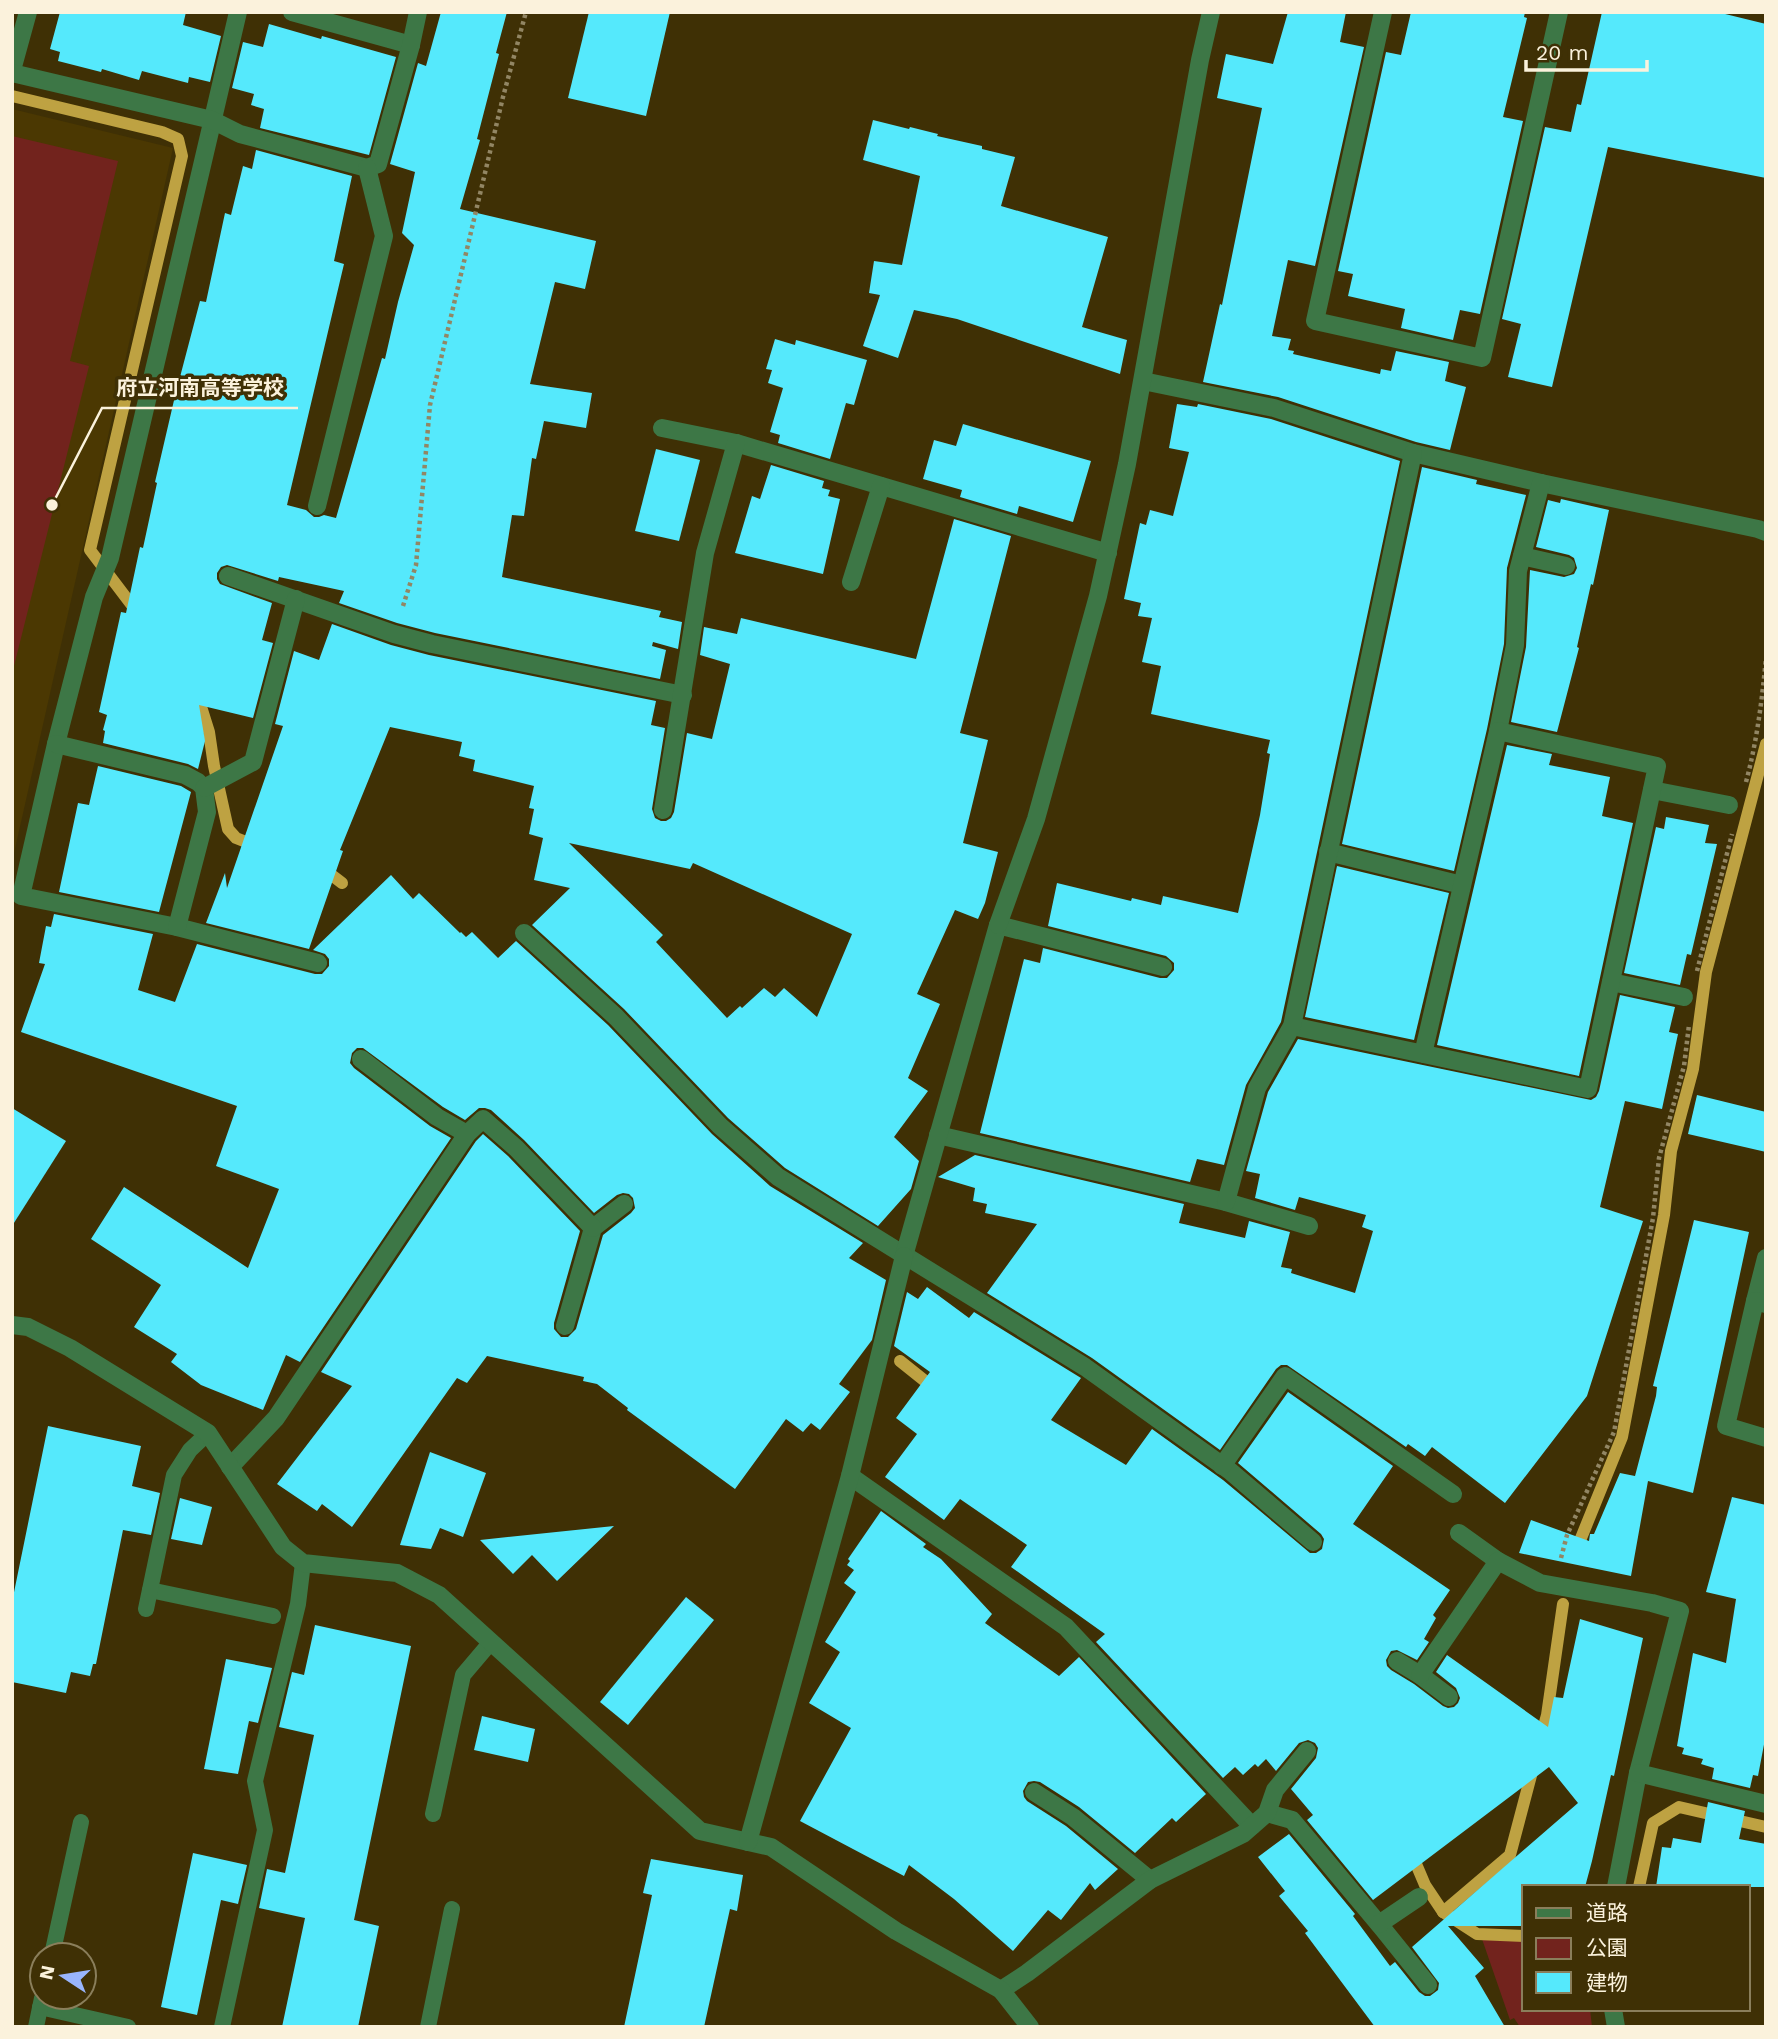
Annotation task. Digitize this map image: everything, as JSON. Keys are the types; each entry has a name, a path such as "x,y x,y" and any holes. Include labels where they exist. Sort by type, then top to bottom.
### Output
{"street":[{"path":"28,12 12,72 212,120 240,134 366,168 378,164 418,12"},
{"path":"238,12 110,558 94,597 21,896 177,927 318,963"},
{"path":"292,12 411,46"},
{"path":"748,1842 850,1476 904,1256 998,925 1036,819 1094,609 1143,381 1200,60 1211,12"},
{"path":"1384,12 1315,321 1482,358 1559,12"},
{"path":"317,506 384,236 366,168"},
{"path":"1143,381 1274,408 1413,453 1766,532"},
{"path":"662,428 736,443 1108,553"},
{"path":"663,810 705,553 736,443"},
{"path":"1226,1202 1257,1088 1292,1026 1413,453"},
{"path":"1423,1054 1515,645 1518,571 1541,483"},
{"path":"850,582 881,486"},
{"path":"1522,555 1566,566"},
{"path":"228,576 394,634 432,644 683,695"},
{"path":"56,744 185,775 198,782 213,783 253,762 296,599"},
{"path":"1292,1026 1588,1089 1657,766 1497,731"},
{"path":"177,927 213,783"},
{"path":"1652,790 1736,799"},
{"path":"1328,852 1462,885"},
{"path":"998,925 1163,967"},
{"path":"524,933 617,1017 720,1126 778,1177 1085,1367 1222,1466 1313,1542"},
{"path":"1611,982 1687,1005"},
{"path":"361,1059 437,1117 467,1134"},
{"path":"230,1467 276,1418 467,1134 483,1119 516,1148 593,1228"},
{"path":"938,1135 1226,1202 1309,1226"},
{"path":"565,1326 593,1228 624,1203"},
{"path":"1766,1258 1760,1303 1726,1426 1766,1438"},
{"path":"12,1325 28,1327 70,1348 208,1433 283,1547 303,1563 397,1573 439,1595 700,1831 771,1847 896,1931 1001,1990 1030,2027"},
{"path":"1222,1466 1285,1376 1453,1494"},
{"path":"850,1476 1066,1627 1252,1826"},
{"path":"1459,1533 1499,1561 1540,1583 1652,1603 1680,1611 1639,1773 1616,1885"},
{"path":"1420,1675 1499,1561"},
{"path":"1397,1661 1449,1697"},
{"path":"1001,1990 1150,1880 1243,1835 1267,1813 1275,1790 1307,1751"},
{"path":"1639,1773 1766,1804"},
{"path":"1034,1792 1073,1817 1150,1880"},
{"path":"1267,1813 1292,1820 1428,1985"},
{"path":"1379,1924 1419,1897"}],"lane":[{"path":"146,1609 174,1475 190,1450 208,1433"},
{"path":"222,2027 265,1830 255,1781 299,1604 303,1563"},
{"path":"150,1590 272,1616"},
{"path":"433,1814 463,1675 491,1642"},
{"path":"55,1941 81,1822"},
{"path":"428,2027 452,1909"},
{"path":"72,2011 128,2027"}],"path":[{"path":"394,634 415,565 430,405 503,97 526,12"},
{"path":"1736,799 1754,753 1761,715 1766,658"},
{"path":"1696,976 1733,833"},
{"path":"1552,1586 1567,1535 1614,1432 1653,1218 1659,1158 1684,1066 1687,1005"}],"shaded area":[{"path":"12,109 173,148 12,862"}],"green space":[{"path":"12,136 118,161 70,361 89,366 12,674"},
{"path":"1482,1939 1522,1941 1522,2011 1590,2011 1592,2027 1520,2027 1514,2018 1510,2020"}],"building":[{"path":"60,12 186,12 183,25 221,36 210,82 189,77 188,83 142,71 139,80 102,69 101,72 58,61 60,52 50,49"},
{"path":"441,12 507,12 477,139 480,140 460,209 596,241 585,289 555,282 530,384 592,393 586,428 544,421 536,459 532,458 524,516 512,515 502,577 661,611 659,617 682,622 678,649 653,642 652,646 666,650 660,679 397,623 339,603 344,591 279,577 278,581 227,565 221,567 217,573 220,584 272,603 262,640 273,643 253,718 199,705 205,741 198,769 188,764 103,743 107,715 99,712 121,612 126,613 140,547 143,548 175,396 200,301 206,302 225,213 231,215 243,166 252,169 256,150 352,176 334,261 344,264 287,505 306,510 314,517 324,515 336,518 382,358 385,359 414,245 402,233 415,172 390,164 418,63 426,66"},
{"path":"589,12 670,12 646,116 568,98"},
{"path":"1288,12 1346,12 1340,42 1364,47 1315,266 1288,260 1272,336 1291,339 1288,350 1294,351 1293,354 1380,374 1381,369 1391,371 1396,351 1449,362 1445,381 1466,387 1450,450 1416,442 1278,397 1203,382 1220,304 1222,305 1262,108 1217,98 1226,54 1273,64"},
{"path":"1411,12 1525,12 1524,17 1527,18 1503,117 1523,121 1480,314 1460,310 1453,340 1401,328 1405,309 1348,296 1353,274 1338,271 1386,52 1401,55"},
{"path":"1602,12 1717,12 1766,24 1766,178 1608,147 1552,387 1508,377 1521,324 1502,319 1545,127 1571,132 1577,104 1581,105"},
{"path":"269,24 396,57 369,155 260,128 264,109 251,105 254,94 232,88 243,42 263,47"},
{"path":"873,120 938,134 937,136 1015,157 1001,206 1108,237 1082,327 1127,340 1120,374 957,319 914,310 898,358 863,346 880,295 869,293 874,261 902,265 920,176 863,160"},
{"path":"775,339 795,345 796,340 867,360 854,405 846,403 830,459 778,443 780,435 770,432 783,388 768,383 772,370 766,369"},
{"path":"1177,404 1197,407 1198,404 1271,419 1400,461 1281,1022 1246,1085 1224,1165 1197,1159 1190,1182 980,1133 1024,959 1040,963 1043,948 1160,978 1167,978 1174,970 1174,963 1166,956 1048,926 1057,883 1131,901 1132,898 1161,905 1163,896 1238,913 1260,815 1270,740 1151,714 1161,666 1142,662 1152,618 1138,616 1141,603 1124,599 1140,523 1146,525 1150,510 1173,516 1189,452 1169,448"},
{"path":"963,424 1091,461 1073,522 1019,506 1017,514 960,497 962,490 923,479 934,440 956,446"},
{"path":"656,449 700,460 679,541 635,531"},
{"path":"771,465 824,481 822,488 830,490 828,496 840,499 823,574 735,553 752,496 760,499"},
{"path":"1422,467 1477,480 1476,484 1526,495 1507,568 1504,644 1454,871 1342,844"},
{"path":"1561,499 1609,510 1577,647 1579,648 1557,732 1511,722 1526,647 1530,570 1564,577 1574,574 1577,568 1574,558 1569,555 1536,547 1548,500 1560,503"},
{"path":"954,519 1011,536 960,733 988,740 963,843 998,852 985,903 978,919 955,910 917,994 940,1004 908,1078 928,1091 894,1137 919,1161 911,1189 878,1226 785,1168 728,1118 624,1009 532,925 570,888 534,880 543,838 529,834 534,809 529,808 534,786 473,771 475,760 459,756 462,742 390,727 340,850 343,851 309,949 206,923 225,873 227,888 283,726 275,724 294,651 319,660 332,624 429,655 656,701 651,725 665,728 652,809 655,818 661,821 671,818 674,812 687,733 712,739 730,664 700,655 704,627 737,634 741,618 916,659","holes":["569,843 690,869 693,863 852,934 817,1017 784,988 775,997 764,988 727,1018 656,942 663,935"]},
{"path":"1507,745 1552,754 1549,765 1610,777 1602,816 1633,823 1579,1076 1437,1045"},
{"path":"98,766 181,786 191,792 159,912 59,892 78,803 89,805"},
{"path":"1666,817 1709,825 1705,843 1717,844 1691,955 1687,954 1680,985 1624,973 1656,827 1664,829"},
{"path":"1337,866 1449,893 1414,1040 1305,1017"},
{"path":"391,875 413,899 419,893 460,933 466,937 472,932 498,958 516,941 608,1025 712,1134 770,1186 863,1243 849,1258 886,1280 872,1340 839,1384 850,1392 820,1430 811,1423 803,1432 786,1419 735,1489 627,1410 628,1408 597,1384 583,1381 584,1377 487,1356 467,1383 457,1378 352,1527 322,1504 317,1511 277,1484 352,1386 321,1372 483,1134 508,1156 580,1231 554,1323 554,1329 561,1337 568,1337 576,1329 603,1235 635,1208 633,1198 623,1193 594,1213 524,1140 491,1110 479,1108 465,1120 363,1048 357,1048 352,1053 350,1063 354,1068 430,1126 451,1138 300,1362 286,1355 263,1410 201,1385 171,1362 177,1354 134,1327 161,1285 91,1239 124,1187 248,1268 279,1189 216,1166 237,1106 21,1032 45,964 39,963 46,926 51,927 54,914 153,934 138,990 175,1002 197,944 322,974 329,966 329,959 325,954 313,950"},
{"path":"1620,995 1675,1007 1669,1032 1678,1034 1662,1109 1625,1101 1600,1207 1643,1221 1587,1396 1505,1503 1432,1447 1425,1456 1408,1444 1406,1447 1287,1365 1276,1369 1220,1450 1092,1358 987,1293 1037,1224 985,1213 987,1204 973,1201 975,1188 938,1177 975,1155 1184,1204 1179,1223 1245,1238 1249,1221 1290,1232 1281,1267 1292,1269 1291,1273 1355,1293 1373,1231 1362,1227 1366,1215 1299,1197 1295,1210 1255,1198 1260,1174 1246,1171 1268,1092 1298,1039 1591,1100 1599,1091"},
{"path":"1697,1095 1766,1112 1766,1152 1688,1134"},
{"path":"12,1108 66,1141 12,1226"},
{"path":"1694,1220 1749,1232 1693,1493 1648,1481 1631,1576 1519,1553 1531,1520 1589,1541 1620,1473 1635,1476 1656,1396 1657,1387 1653,1386"},
{"path":"927,1287 969,1318 974,1312 1081,1378 1051,1420 1126,1465 1152,1429 1223,1480 1310,1553 1322,1549 1324,1539 1321,1534 1238,1463 1288,1392 1393,1466 1353,1524 1450,1590 1433,1615 1436,1618 1424,1639 1429,1642 1417,1660 1397,1650 1391,1651 1386,1660 1391,1670 1443,1706 1454,1707 1460,1698 1456,1688 1436,1672 1447,1655 1548,1727 1554,1697 1563,1698 1580,1619 1643,1638 1614,1776 1611,1775 1586,1885 1522,1885 1522,1926 1448,1926 1484,1968 1475,1976 1505,2027 1375,2027 1305,1933 1308,1931 1279,1896 1285,1891 1258,1857 1289,1834 1355,1914 1353,1916 1390,1966 1395,1962 1419,1992 1430,1996 1438,1990 1439,1983 1412,1947 1578,1803 1549,1767 1373,1900 1307,1820 1313,1815 1291,1789 1316,1758 1318,1748 1315,1743 1308,1740 1299,1743 1276,1771 1266,1759 1258,1767 1255,1764 1243,1775 1235,1767 1223,1778 1096,1642 1105,1634 1011,1567 1027,1545 960,1499 944,1520 885,1477 917,1434 896,1418 930,1372 894,1346 907,1292 918,1299"},
{"path":"48,1426 141,1446 132,1486 160,1493 151,1535 123,1530 96,1664 93,1664 90,1676 71,1672 66,1693 12,1682 12,1602"},
{"path":"430,1452 486,1473 463,1537 440,1528 431,1549 400,1545"},
{"path":"1732,1497 1766,1505 1766,1734 1758,1776 1753,1775 1750,1788 1712,1779 1714,1768 1701,1764 1703,1759 1682,1754 1684,1748 1677,1746 1693,1653 1726,1663 1736,1599 1706,1592"},
{"path":"180,1498 212,1507 202,1545 171,1539"},
{"path":"881,1511 926,1544 923,1547 941,1559 992,1614 985,1623 1059,1676 1079,1657 1206,1794 1176,1822 1172,1818 1135,1853 1079,1807 1040,1782 1028,1782 1023,1791 1027,1801 1066,1826 1118,1869 1095,1890 1090,1883 1061,1920 1048,1910 1013,1951 954,1899 909,1865 904,1876 800,1821 851,1728 809,1703 840,1652 825,1642 856,1592 844,1583 854,1570 847,1565 850,1561 848,1559"},
{"path":"614,1526 557,1581 532,1555 513,1574 480,1540"},
{"path":"686,1597 714,1620 628,1725 600,1702"},
{"path":"315,1625 411,1646 354,1920 379,1926 358,2027 282,2027 305,1918 259,1908 267,1869 285,1873 314,1735 279,1727 292,1672 304,1675"},
{"path":"226,1659 272,1668 258,1723 249,1721 238,1774 204,1769"},
{"path":"482,1716 535,1729 528,1762 474,1750"},
{"path":"1708,1802 1745,1811 1739,1839 1766,1844 1766,1887 1656,1885 1662,1847 1671,1848 1673,1838 1701,1843"},
{"path":"193,1853 247,1865 238,1904 221,1900 197,2015 161,2007"},
{"path":"651,1859 743,1875 737,1911 730,1909 704,2027 624,2027 652,1895 643,1893"}],"waterway":[{"path":"12,96 162,132 178,139 182,156 90,550 137,612"},
{"path":"194,692 209,732 228,829 236,838 259,847"},
{"path":"1575,1553 1622,1437 1664,1215 1671,1151 1693,1069 1706,972 1766,744"},
{"path":"322,870 342,883"},
{"path":"900,1361 935,1389"},
{"path":"1540,1740 1547,1715 1563,1604"},
{"path":"1443,1912 1510,1855 1533,1768"},
{"path":"1639,1885 1653,1823 1679,1807 1766,1827"},
{"path":"1411,1852 1425,1885 1443,1912 1477,1934 1522,1936"}],"place":[{"name":"府立河南高等学校","path":"52,505"}]}
